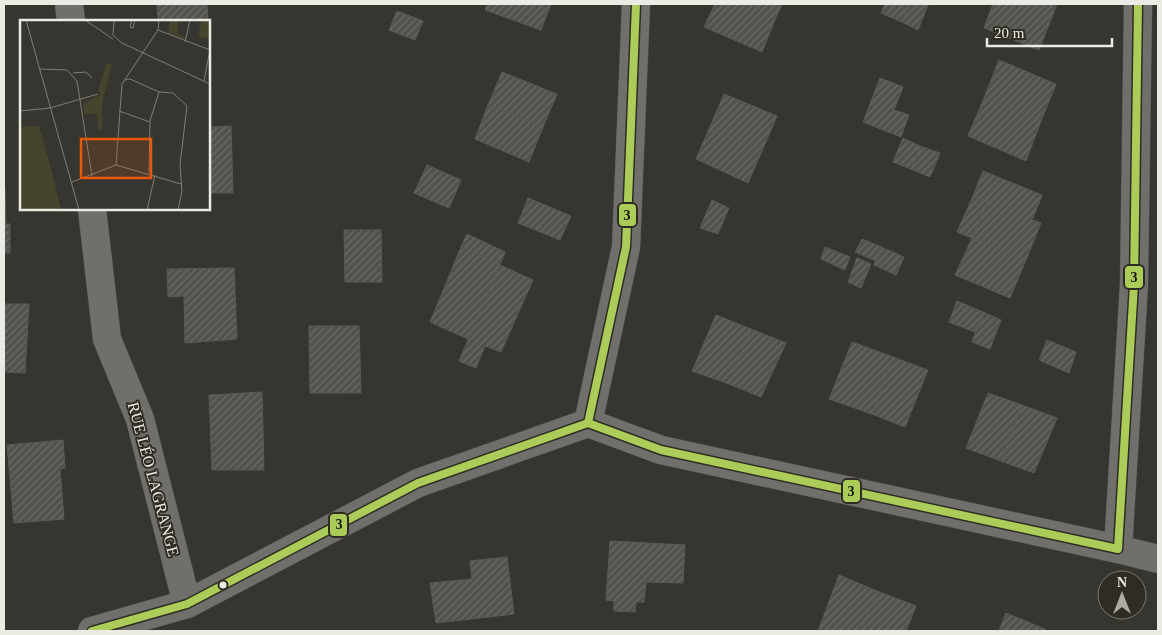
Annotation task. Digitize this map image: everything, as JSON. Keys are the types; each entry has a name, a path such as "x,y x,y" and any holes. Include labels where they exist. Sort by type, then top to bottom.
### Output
{"street":[{"path":"69,4 71,20"},
{"path":"588,423 626,247 636,4"},
{"path":"1118,549 1134,284 1138,4"},
{"name":"RUE LÉO LAGRANGE","path":"92,210 107,339 140,419 187,604"},
{"path":"92,631 187,604 418,483 588,423 661,450 1158,559"}],"building":[{"path":"157,4 207,4 208,20 158,20"},
{"path":"487,4 551,4 541,30 485,10"},
{"path":"715,4 748,4 777,15 762,52 704,27"},
{"path":"748,4 782,4 777,15"},
{"path":"885,4 909,4 902,22 881,13"},
{"path":"909,4 928,5 918,30 902,22"},
{"path":"993,4 1057,4 1039,50 984,28"},
{"path":"397,11 423,21 415,40 389,30"},
{"path":"999,60 1056,84 1041,121 984,98"},
{"path":"502,72 557,94 543,127 488,105"},
{"path":"880,78 903,87 894,110 909,115 901,137 863,122"},
{"path":"724,94 777,116 762,151 709,129"},
{"path":"984,98 1041,121 1026,161 968,136"},
{"path":"488,105 543,127 529,162 475,139"},
{"path":"231,126 233,193 210,193 210,127"},
{"path":"709,129 762,151 748,183 696,159"},
{"path":"903,138 920,146 911,169 893,162"},
{"path":"920,146 940,153 930,177 911,169"},
{"path":"427,165 461,180 449,208 414,193"},
{"path":"983,171 1042,195 1032,220 1041,223 1026,260 972,238 988,201 973,196"},
{"path":"4,189 6,224 10,224 10,253 4,253"},
{"path":"973,196 988,201 972,238 957,232"},
{"path":"528,198 571,216 560,240 518,223"},
{"path":"712,200 729,208 718,234 700,228"},
{"path":"344,230 381,230 382,282 345,282"},
{"path":"467,234 505,252 500,265 461,247"},
{"path":"972,238 1026,260 1010,298 955,275"},
{"path":"862,239 881,247 876,261 855,252"},
{"path":"461,247 500,265 468,339 430,322"},
{"path":"825,247 850,257 845,270 821,259"},
{"path":"881,247 904,257 896,275 874,265"},
{"path":"857,258 871,264 861,288 848,282"},
{"path":"500,265 533,280 501,352 485,346 476,368 459,361"},
{"path":"234,268 237,339 185,343 184,296 168,297 167,269"},
{"path":"957,301 983,312 975,332 949,322"},
{"path":"4,304 29,304 25,373 4,372"},
{"path":"983,312 1001,320 990,349 972,342"},
{"path":"716,315 751,329 729,384 692,371"},
{"path":"309,326 359,326 361,393 310,393"},
{"path":"751,329 786,343 761,397 729,384"},
{"path":"1047,340 1076,352 1069,373 1039,360"},
{"path":"852,342 893,357 872,414 829,399"},
{"path":"893,357 928,370 905,427 872,414"},
{"path":"262,392 264,470 212,470 209,395"},
{"path":"988,393 1022,405 1001,461 966,448"},
{"path":"1022,405 1057,418 1034,473 1001,461"},
{"path":"63,440 65,468 60,469 64,519 14,523 7,445"},
{"path":"610,541 685,545 683,583 646,582 644,602 636,602 635,612 614,611 614,601 606,600"},
{"path":"507,557 514,614 436,623 430,583 472,579 470,561"},
{"path":"839,575 877,591 861,631 818,631"},
{"path":"877,591 916,606 906,631 861,631"},
{"path":"1006,613 1045,629 1044,631 999,631"}],"transit line":[{"name":"3","path":"588,423 626,247 636,4"},
{"name":"3","path":"588,423 661,450 1118,549 1134,284 1138,4"},
{"name":"3","path":"92,631 187,604 418,483 588,423"}]}
